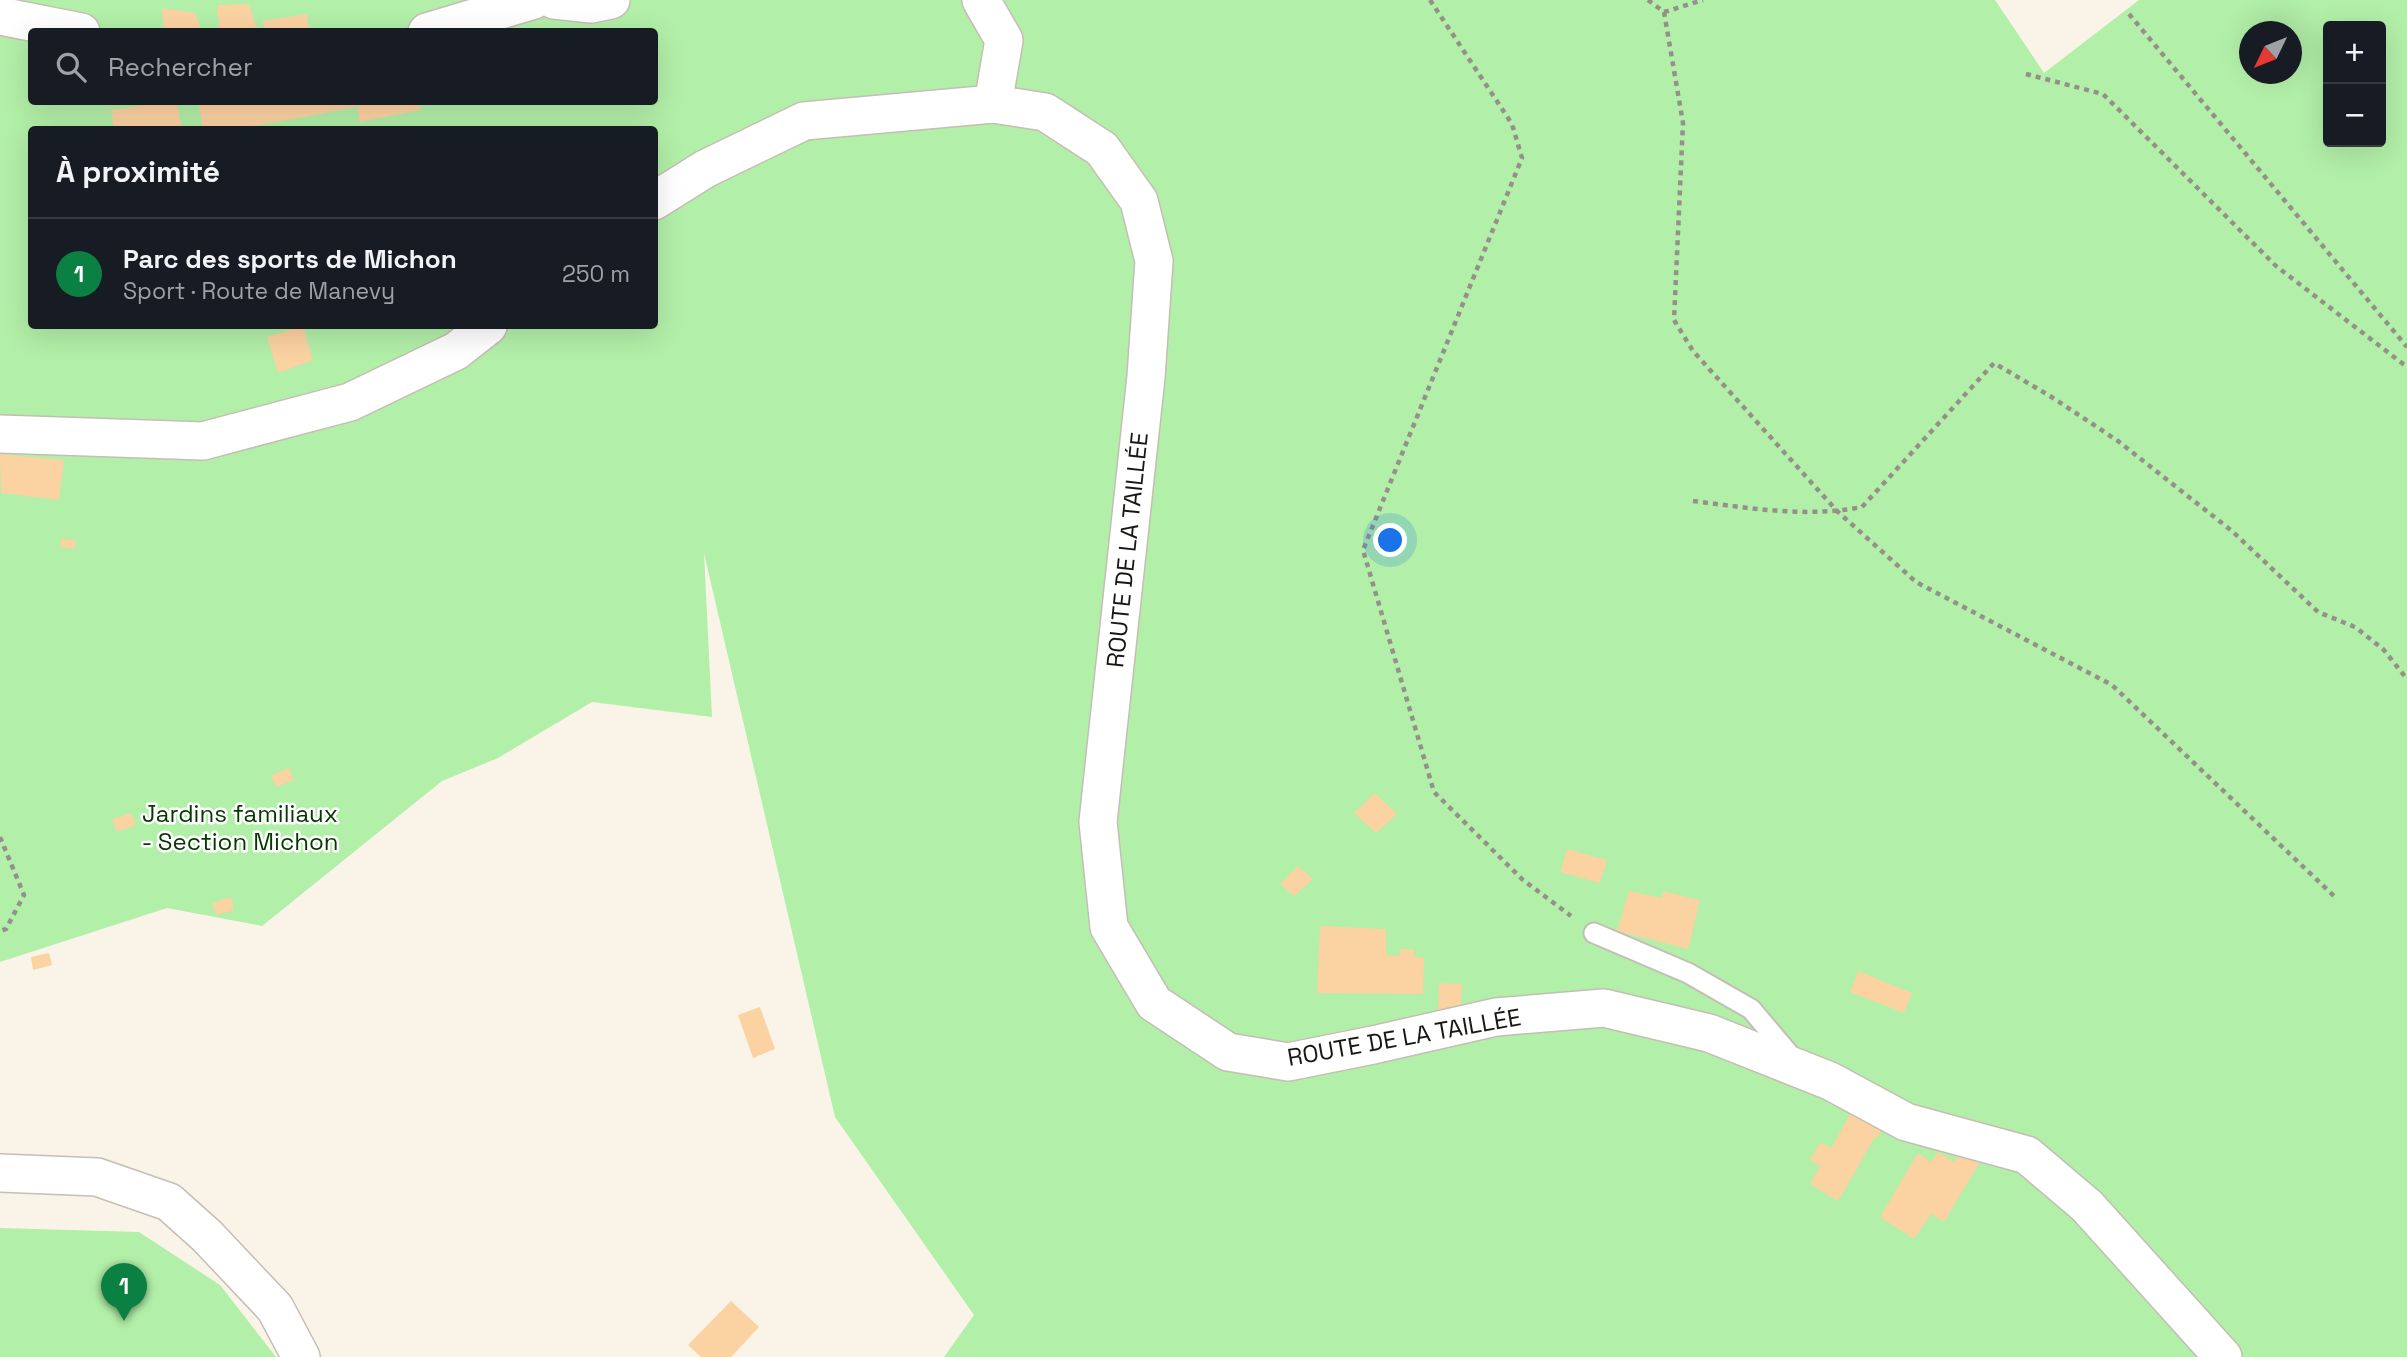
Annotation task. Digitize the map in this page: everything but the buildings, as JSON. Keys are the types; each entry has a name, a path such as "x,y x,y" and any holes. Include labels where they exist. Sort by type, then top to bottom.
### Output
{"street":[{"path":"440,28 534,0"},
{"path":"554,0 591,4 611,0"},
{"path":"981,0 1004,40 993,104"},
{"path":"0,16 61,28"},
{"name":"ROUTE DE LA TAILLÉE","path":"658,198 705,169 804,121 993,104 1045,112 1102,149 1139,201 1154,261 1146,377 1098,822 1109,927 1154,1003 1228,1052 1288,1062 1496,1017 1604,1008 1709,1033 1830,1081 1906,1122 2026,1155 2087,1206 2223,1357"},
{"path":"0,434 203,440 350,402 456,351 484,329"},
{"path":"0,1174 97,1177 169,1202 207,1236 275,1308 300,1357"}],"lane":[{"path":"1594,933 1688,973 1751,1009 1802,1069"}],"path":[{"path":"1430,0 1512,124 1521,158 1363,550 1434,792 1523,880 1594,933"},
{"path":"1648,0 1664,12 1684,123 1674,320 1693,351 1837,511 1916,582 2112,685 2334,896"},
{"path":"1664,12 1703,0"},
{"path":"2129,14 2407,347"},
{"path":"2026,74 2103,94 2276,266 2407,367"},
{"path":"1693,500 1785,513 1837,511 1861,506 1994,363 2118,441 2232,531 2318,612 2356,627 2383,649 2407,679"},
{"path":"0,837 24,895 6,929 0,931"}],"green space":[{"name":"Jardins familiaux - Section Michon","path":"0,0 1995,0 2044,73 2139,0 2407,0 2407,1357 944,1357 974,1315 835,1117 704,553 712,717 592,702 498,758 442,781 262,926 167,908 0,962"},
{"path":"0,1228 139,1232 220,1285 276,1357 0,1357"}],"place":[{"name":"Parc des sports de Michon","path":"124,1321"}]}
